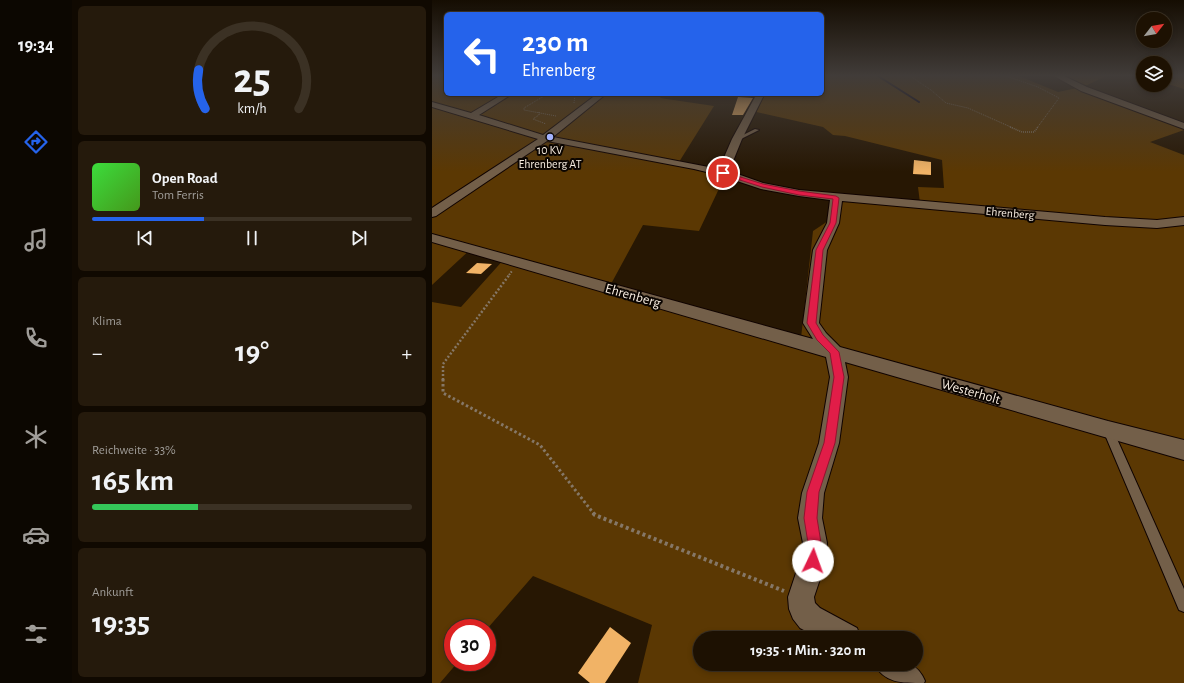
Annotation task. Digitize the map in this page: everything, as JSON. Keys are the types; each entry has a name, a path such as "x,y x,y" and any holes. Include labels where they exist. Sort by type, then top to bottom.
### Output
{"street":[{"name":"Ehrenberg","path":"445,108 544,138 694,166 723,173 762,186 799,193 836,198 1105,221 1157,224 1184,221"},
{"path":"472,116 485,108"},
{"path":"432,213 544,138 584,108"},
{"path":"723,173 750,108"},
{"path":"1135,108 1184,126"},
{"path":"834,631 810,618 803,609 801,597 813,561 814,543 810,518 813,492 829,443 839,377 834,352 820,337 811,323 820,250 833,223 836,198"},
{"name":"Ehrenberg","path":"432,238 834,352"},
{"name":"Westerholt","path":"834,352 1108,430 1184,450"}],"lane":[{"path":"737,139 757,130"},
{"path":"1108,430 1184,604"}],"path":[{"path":"524,108 524,110 558,116"},
{"path":"967,108 1022,132 1034,132 1052,108"},
{"path":"539,112 539,115 533,119 558,128"},
{"path":"518,263 443,364 443,393 540,445 595,515 801,597"}],"shaded area":[{"path":"432,108 487,108 474,116 545,139 672,162 725,176 699,231 643,225 611,284 801,338 813,231 828,221 832,198 920,203 918,187 944,188 942,160 845,136 833,135 823,127 752,111 754,108 1133,108 1184,127 1184,130 1150,142 1184,155 1184,683 638,683 652,625 533,576 496,619 444,619 444,671 450,671 440,683 432,683 432,302 461,307 506,257 473,247 432,285"},
{"path":"489,108 713,108 679,162 552,139 560,131 544,136 478,115"}],"building":[{"path":"734,108 747,108 743,115 732,115"},
{"path":"914,160 931,162 931,175 913,174"},
{"path":"477,263 492,264 481,274 466,273"},
{"path":"610,627 631,643 605,683 590,683 578,673"}],"place":[{"name":"10 KV Ehrenberg AT","path":"550,137"}],"route":[{"path":"723,173 762,186 836,198 833,223 820,250 811,323 820,337 834,352 839,377 829,443 813,492 810,518 814,543 813,561"}]}
